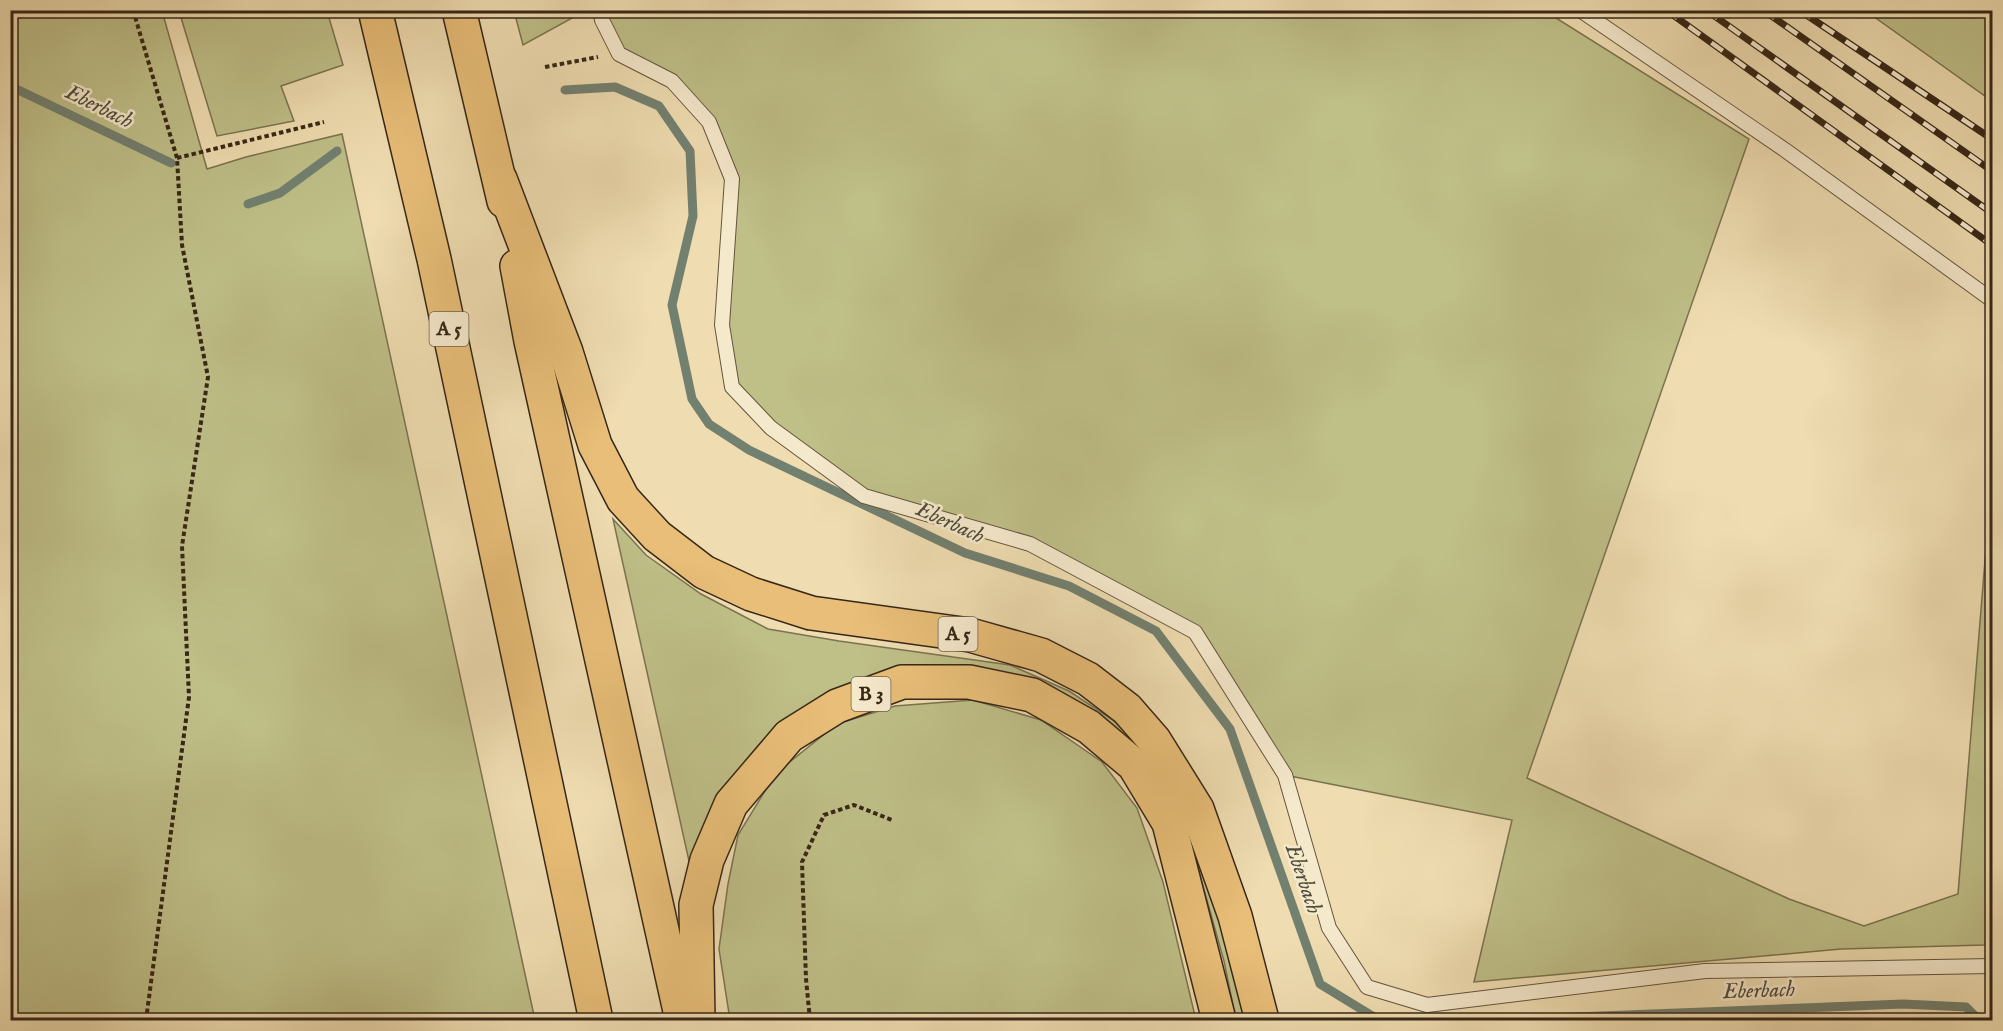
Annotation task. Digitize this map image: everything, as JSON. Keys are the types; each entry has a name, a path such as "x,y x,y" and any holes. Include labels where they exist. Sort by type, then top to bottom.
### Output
{"highway":[{"name":"A 5","path":"375,10 434,259 596,1020"},
{"name":"A 5","path":"459,10 500,179 531,341 682,1020"},
{"name":"A 5","path":"500,179 566,352 595,445 630,507 657,536 704,572 751,594 811,613 970,635 1041,655 1088,679 1127,709 1155,740 1197,809 1235,915 1262,1020"},
{"name":"B 3","path":"698,1020 696,905 707,860 731,804 789,736 837,706 903,682 969,682 1032,695 1089,727 1134,765 1169,823 1219,1020"}],"lane":[{"path":"600,10 602,20 619,54 672,81 709,122 732,179 722,325 732,387 771,428 864,496 1030,544 1195,632 1285,776 1329,928 1367,987 1427,1005 1705,971 1992,966"},
{"path":"1580,10 1785,150 1992,300"}],"path":[{"path":"134,10 177,158 182,245 208,377 182,546 189,697 146,1020"},
{"path":"545,66 619,54"},
{"path":"177,158 324,122"},
{"path":"810,1020 806,979 802,862 824,815 854,805 892,820"}],"green space":[{"path":"514,10 585,11 523,45"},
{"path":"10,11 162,11 207,169 246,157 342,134 535,1020 11,1020"},
{"path":"179,11 327,11 343,65 281,86 294,121 217,136"},
{"path":"600,11 1545,11 1749,139 1527,778 1789,899 1864,926 1958,894 1992,474 1992,934 1984,945 1841,949 1474,982 1512,820 1285,775 1195,632 1030,544 864,496 732,387 722,325 732,179 709,122 672,81 619,54"},
{"path":"1866,11 1992,11 1992,101"},
{"path":"613,519 646,555 701,594 768,629 1010,665 1069,691 1113,720 1152,760 1186,813 1250,1020 1236,1020 1224,961 1194,854 1161,786 1101,719 884,676 820,697 785,724 735,774 707,823 691,870"},
{"path":"973,700 1041,720 1102,762 1137,808 1163,882 1196,1020 730,1020 719,949 728,884 738,835 776,773 837,724 895,706"}],"waterway":[{"name":"Eberbach","path":"10,86 171,163"},
{"name":"Eberbach","path":"565,90 615,87 659,106 690,151 693,216 672,305 692,399 709,424 749,450 965,553 1069,586 1156,631 1230,729 1320,984 1379,1020"},
{"name":"Eberbach","path":"248,204 280,193 337,151"},
{"name":"Eberbach","path":"1500,1020 1903,1004 1966,1007 1979,1020"}],"railway":[{"path":"1666,10 1992,245"},
{"path":"1706,10 1992,213"},
{"path":"1763,10 1992,171"},
{"path":"1799,10 1992,139"}]}
